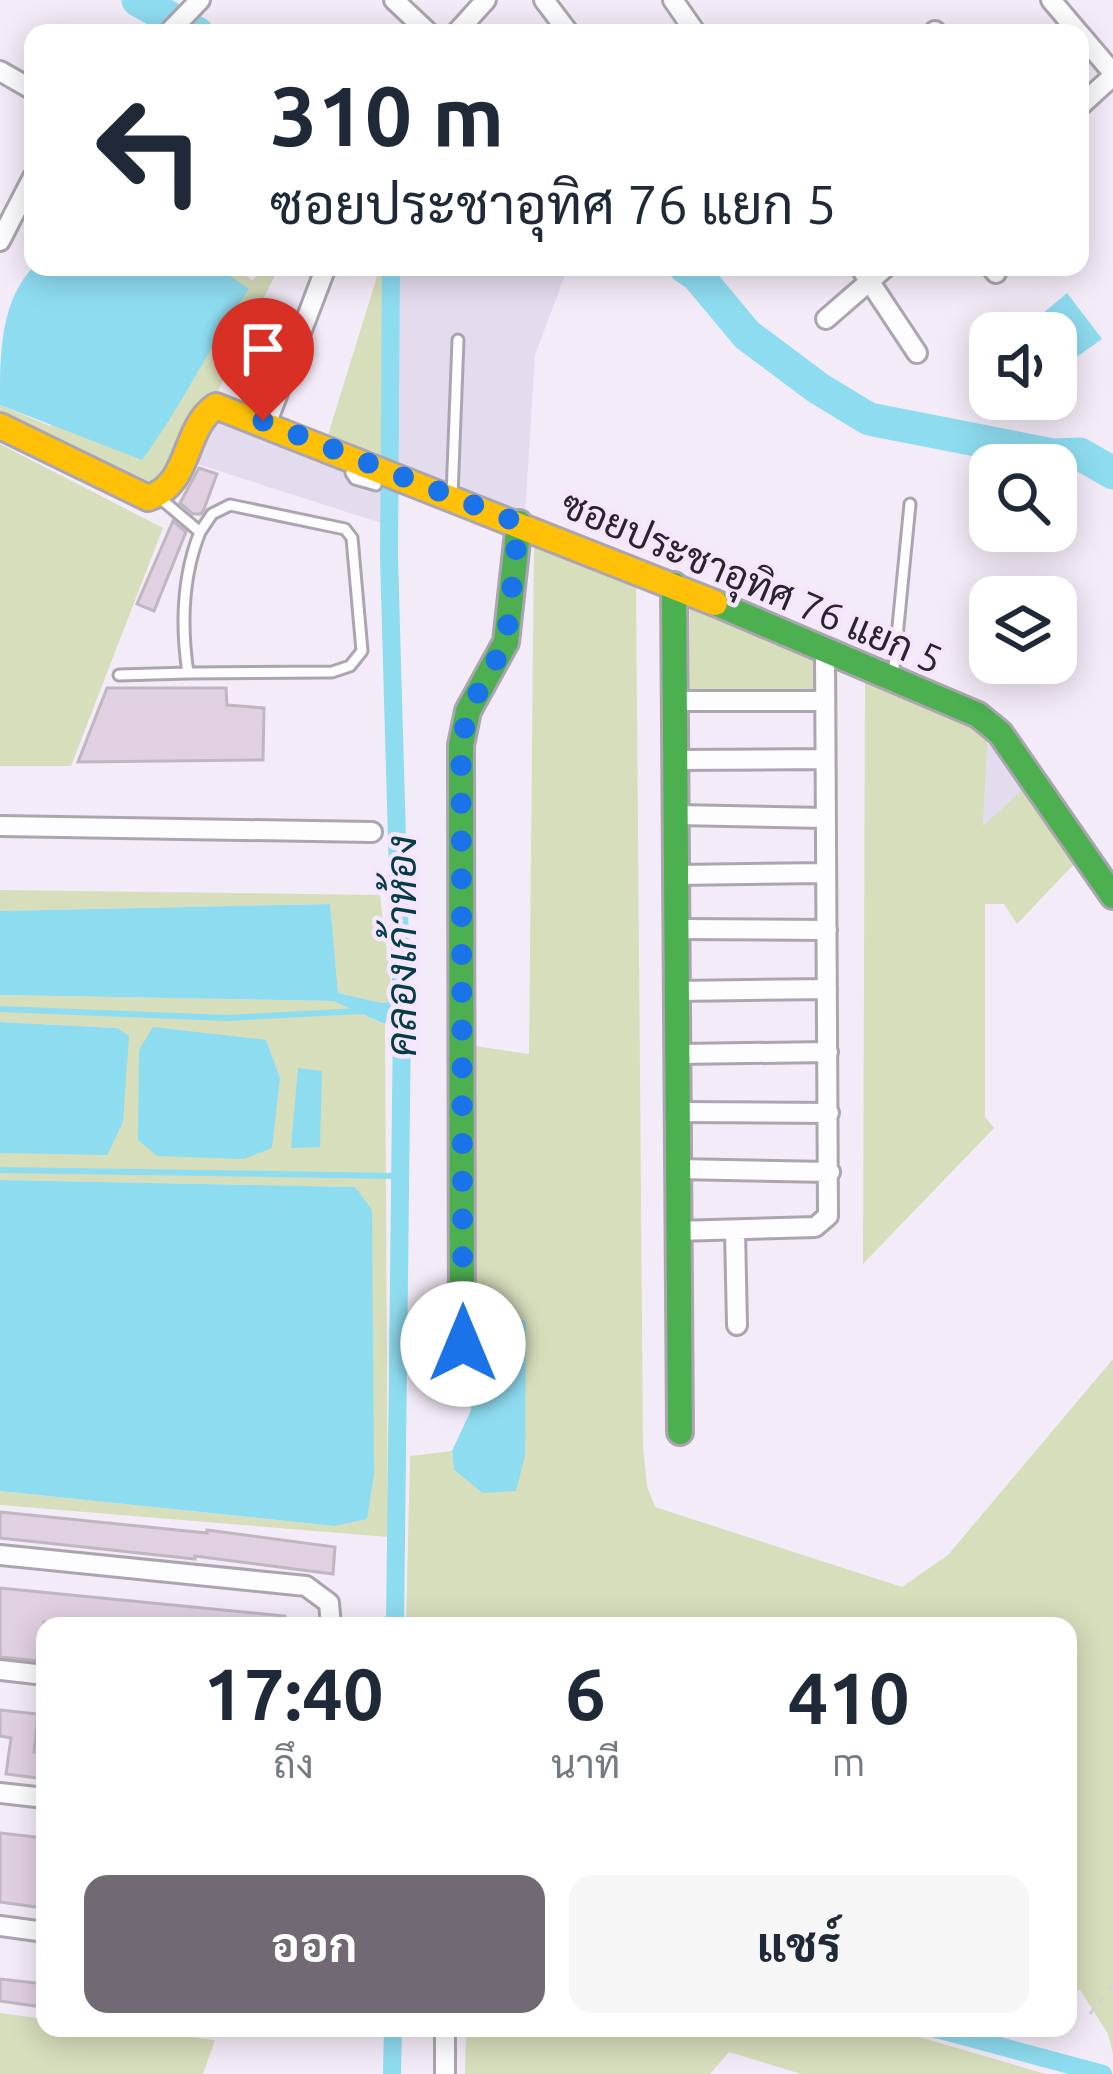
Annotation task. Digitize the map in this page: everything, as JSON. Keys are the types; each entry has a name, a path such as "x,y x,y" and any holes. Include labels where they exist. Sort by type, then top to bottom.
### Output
{"street":[{"path":"394,0 419,24"},
{"path":"464,24 486,0"},
{"path":"1051,0 1071,24"},
{"path":"177,24 198,2"},
{"path":"1089,45 1113,75 1089,98"},
{"path":"0,241 24,194"},
{"path":"267,422 323,276"},
{"path":"826,319 862,276"},
{"path":"867,276 917,353"},
{"name":"ซอยประชาอุทิศ 76 แยก 5","path":"159,497 172,485 199,423 215,406 354,457 378,476 412,479 674,585 990,723 1113,896"},
{"path":"0,425 131,492 159,497"},
{"path":"462,1388 461,746 468,711 506,642 519,523"},
{"path":"674,585 680,1432"},
{"path":"676,1231 823,1224 828,1216 825,651"},
{"path":"675,701 825,701"},
{"path":"676,760 825,760"},
{"path":"677,815 826,818"},
{"path":"0,826 372,832"},
{"path":"677,875 826,873"},
{"path":"678,929 827,930"},
{"path":"678,992 827,989"},
{"path":"679,1054 828,1052"},
{"path":"678,1112 829,1113"},
{"path":"677,1169 830,1172"},
{"path":"735,1231 737,1325"},
{"path":"0,1555 306,1586 329,1603 330,1617"},
{"path":"0,1670 36,1674"},
{"path":"0,1792 36,1797"},
{"path":"0,1926 36,1931"},
{"path":"445,2037 445,2074"}],"lane":[{"path":"452,496 458,340"},
{"path":"159,497 200,532"},
{"path":"119,674 188,674 332,672 350,666 362,652 352,538 345,529 230,505 212,514 191,554 184,600 188,674"},
{"path":"893,680 910,505"}],"path":[{"path":"1090,2014 1113,1983"}],"shaded area":[{"path":"398,276 565,276 535,355 525,515 398,464"},
{"path":"211,415 387,477 381,523 191,462"},
{"path":"988,733 1028,785 983,828"}],"green space":[{"path":"229,276 253,281 256,276 275,276 218,391 210,394 158,484 138,488 0,419 0,405 50,426 226,322 248,290"},
{"path":"377,276 384,276 390,459 327,438"},
{"path":"0,444 163,528 71,766 0,766"},
{"path":"534,542 636,580 643,1447 647,1486 655,1507 902,1587 948,1555 1113,1359 1113,2054 1108,2034 1077,1990 1077,1617 406,1617 410,1456 452,1451 454,1470 484,1493 472,1309 475,1046 529,1054"},
{"path":"690,604 821,662 821,694 690,692"},
{"path":"865,681 988,733 983,826 1028,785 1076,862 1017,924 1004,904 985,904 985,1117 994,1128 863,1264"},
{"path":"0,890 380,895 393,1001 338,993 329,904 0,911"},
{"path":"0,995 333,1001 385,1024 388,1537 0,1505 0,1491 334,1526 355,1187 0,1180 0,1153 22,1153 117,1028 0,1022"},
{"path":"0,2013 36,2018 36,2037 215,2040 203,2074 0,2074"},
{"path":"466,2037 919,2037 1046,2074 801,2074 729,2052 710,2074 465,2074"}],"water":[{"path":"26,276 230,276 249,289 142,460 0,405 8,313"},
{"path":"1067,293 1102,339 1077,357 1077,312 1044,312"},
{"path":"330,904 338,993 393,1001 385,1024 333,1001 0,995 0,911"},
{"path":"0,1022 117,1028 129,1036 123,1122 107,1155 0,1153"},
{"path":"153,1027 266,1040 280,1078 272,1148 244,1159 157,1156 138,1140 139,1050"},
{"path":"298,1068 322,1071 320,1147 291,1148"},
{"path":"0,1180 355,1187 372,1210 374,1474 367,1519 334,1526 0,1491"},
{"path":"472,1309 526,1321 525,1455 516,1491 483,1493 454,1470 452,1451 471,1410"}],"building":[{"path":"199,468 217,474 201,514 193,514 180,503"},
{"path":"173,521 186,532 154,611 137,604"},
{"path":"107,688 226,688 227,705 264,708 263,760 78,762"},
{"path":"0,1512 207,1530 335,1547 333,1574 0,1538"},
{"path":"0,1588 285,1616 36,1617 36,1661 0,1657"},
{"path":"0,1710 36,1714 36,1778 6,1774 11,1738 0,1736"},
{"path":"0,1833 36,1837 36,1907 0,1902"},
{"path":"0,1979 36,1983 36,2006 0,2001"}],"waterway":[{"path":"138,0 181,24"},
{"name":"คลองเก้าห้อง","path":"391,276 389,557 402,1017 395,1617"},
{"path":"698,276 747,335 869,419 1053,455 1080,454 1113,473"},
{"path":"0,1009 227,1018 362,1011"},
{"path":"0,1170 397,1176"},
{"name":"คลองเก้าห้อง","path":"392,2074 393,2037"},
{"path":"966,2037 1103,2074"}],"traffic: fast":[{"path":"462,1388 461,745 468,711 506,642 519,523"},
{"path":"674,585 680,1432"},
{"path":"715,603 978,715 1000,733 1113,896"}],"traffic: slow":[{"path":"0,426 148,498 172,481 197,428 216,406 715,603"}],"route":[{"path":"263,421 519,523 506,642 468,711 461,746 463,1344"}]}
